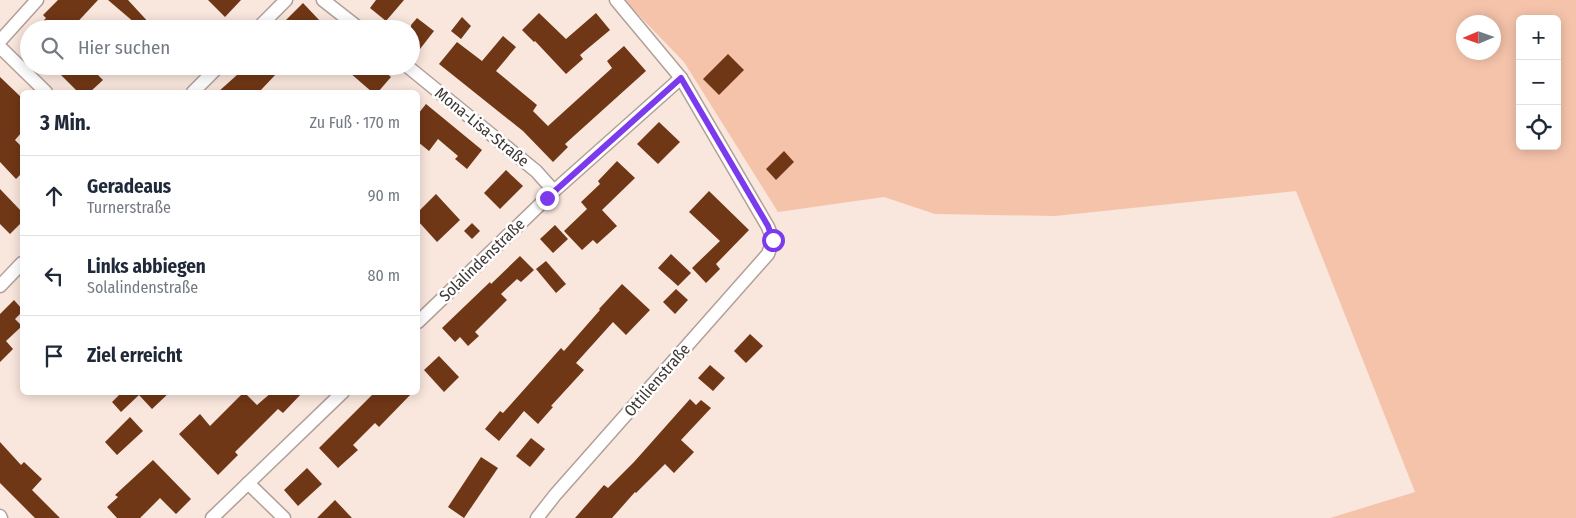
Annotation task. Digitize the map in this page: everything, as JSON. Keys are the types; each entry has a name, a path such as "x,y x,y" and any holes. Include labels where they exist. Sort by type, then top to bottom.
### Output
{"street":[{"path":"0,40 37,0"},
{"path":"266,20 286,0"},
{"path":"323,0 349,20"},
{"path":"616,0 681,78"},
{"path":"0,47 20,67"},
{"path":"29,75 44,90"},
{"path":"195,90 210,75"},
{"name":"Mona-Lisa-Straße","path":"418,75 536,171 554,191"},
{"name":"Solalindenstraße","path":"420,320 554,191 681,78"},
{"name":"Ottilienstraße","path":"537,518 555,495 768,254 773,240 768,226 681,78"},
{"path":"0,286 20,265"},
{"path":"212,518 340,395"},
{"path":"248,484 284,518"}],"shaded area":[{"path":"624,0 1576,0 1576,518 1330,518 1415,492 1296,191 1055,216 935,214 884,197 778,212 684,62"}],"building":[{"path":"58,0 98,0 79,20 44,20 46,18 43,15"},
{"path":"108,0 128,0 146,20 131,20"},
{"path":"208,0 241,0 225,17"},
{"path":"376,0 404,0 387,20 370,8"},
{"path":"303,3 319,20 286,20"},
{"path":"539,13 566,39 596,13 610,30 580,55 583,59 566,74 522,30"},
{"path":"462,17 471,26 461,39 451,31"},
{"path":"420,20 434,31 420,49"},
{"path":"503,36 516,47 496,71 537,105 533,111 548,126 612,68 607,61 624,46 646,71 565,144 568,147 553,162 523,131 439,64 457,42 482,61"},
{"path":"728,54 744,70 719,95 703,79"},
{"path":"61,75 98,75 103,80 92,90 76,90"},
{"path":"237,75 275,75 261,90 220,90"},
{"path":"352,75 389,75 391,77 380,90 370,90"},
{"path":"0,77 20,96 20,134 15,140 20,145 20,175 16,179 0,162"},
{"path":"426,104 482,150 467,169 455,159 458,156 438,139 429,151 420,144 420,112"},
{"path":"659,122 680,142 658,164 637,144"},
{"path":"784,151 794,162 776,180 766,169"},
{"path":"617,161 635,178 602,210 617,226 597,244 593,240 582,250 564,231 587,209 581,202 600,184 598,181"},
{"path":"506,170 523,186 500,209 484,193"},
{"path":"0,189 20,210 20,224 10,234 0,224"},
{"path":"709,191 749,230 716,264 720,269 706,283 692,268 720,241 689,212"},
{"path":"436,194 460,220 437,242 420,223 420,210"},
{"path":"472,223 480,231 472,239 464,231"},
{"path":"555,225 568,239 553,253 540,239"},
{"path":"671,254 691,273 678,286 658,268"},
{"path":"520,256 534,270 521,282 517,279 501,294 507,300 475,332 479,336 468,346 460,337 455,342 442,328"},
{"path":"546,261 566,284 556,293 536,269"},
{"path":"622,284 650,310 626,335 613,322 576,363 584,370 551,406 553,407 538,424 524,411 499,441 485,429 500,411 503,413 561,348 564,351"},
{"path":"676,289 688,300 675,314 663,302"},
{"path":"14,300 20,307 20,314 15,319 20,324 20,328 6,341 13,349 0,362 0,314"},
{"path":"750,334 763,346 746,363 734,351"},
{"path":"439,356 459,377 444,392 424,370"},
{"path":"710,365 725,378 713,391 698,378"},
{"path":"119,395 139,395 121,412 112,402"},
{"path":"139,395 167,395 152,409"},
{"path":"241,395 247,395 257,405 269,395 300,395 283,413 278,409 235,452 238,455 218,475 179,434 200,414 210,426"},
{"path":"372,395 410,395 379,427 375,423 353,445 358,450 338,468 319,448"},
{"path":"690,399 696,405 701,400 711,408 681,440 694,452 674,473 665,464 635,492 612,518 575,518 604,485 608,488 634,462"},
{"path":"130,417 143,431 117,455 105,442"},
{"path":"531,438 545,449 530,467 516,456"},
{"path":"0,442 21,465 24,462 42,479 32,490 60,518 35,518 0,483"},
{"path":"481,457 498,468 464,518 448,507"},
{"path":"153,460 191,499 176,514 160,498 140,518 117,518 107,507 118,497 115,495"},
{"path":"307,468 322,484 298,506 284,490"},
{"path":"335,500 352,518 317,518"}],"route":[{"path":"547,198 681,78 768,226 773,240"}]}
